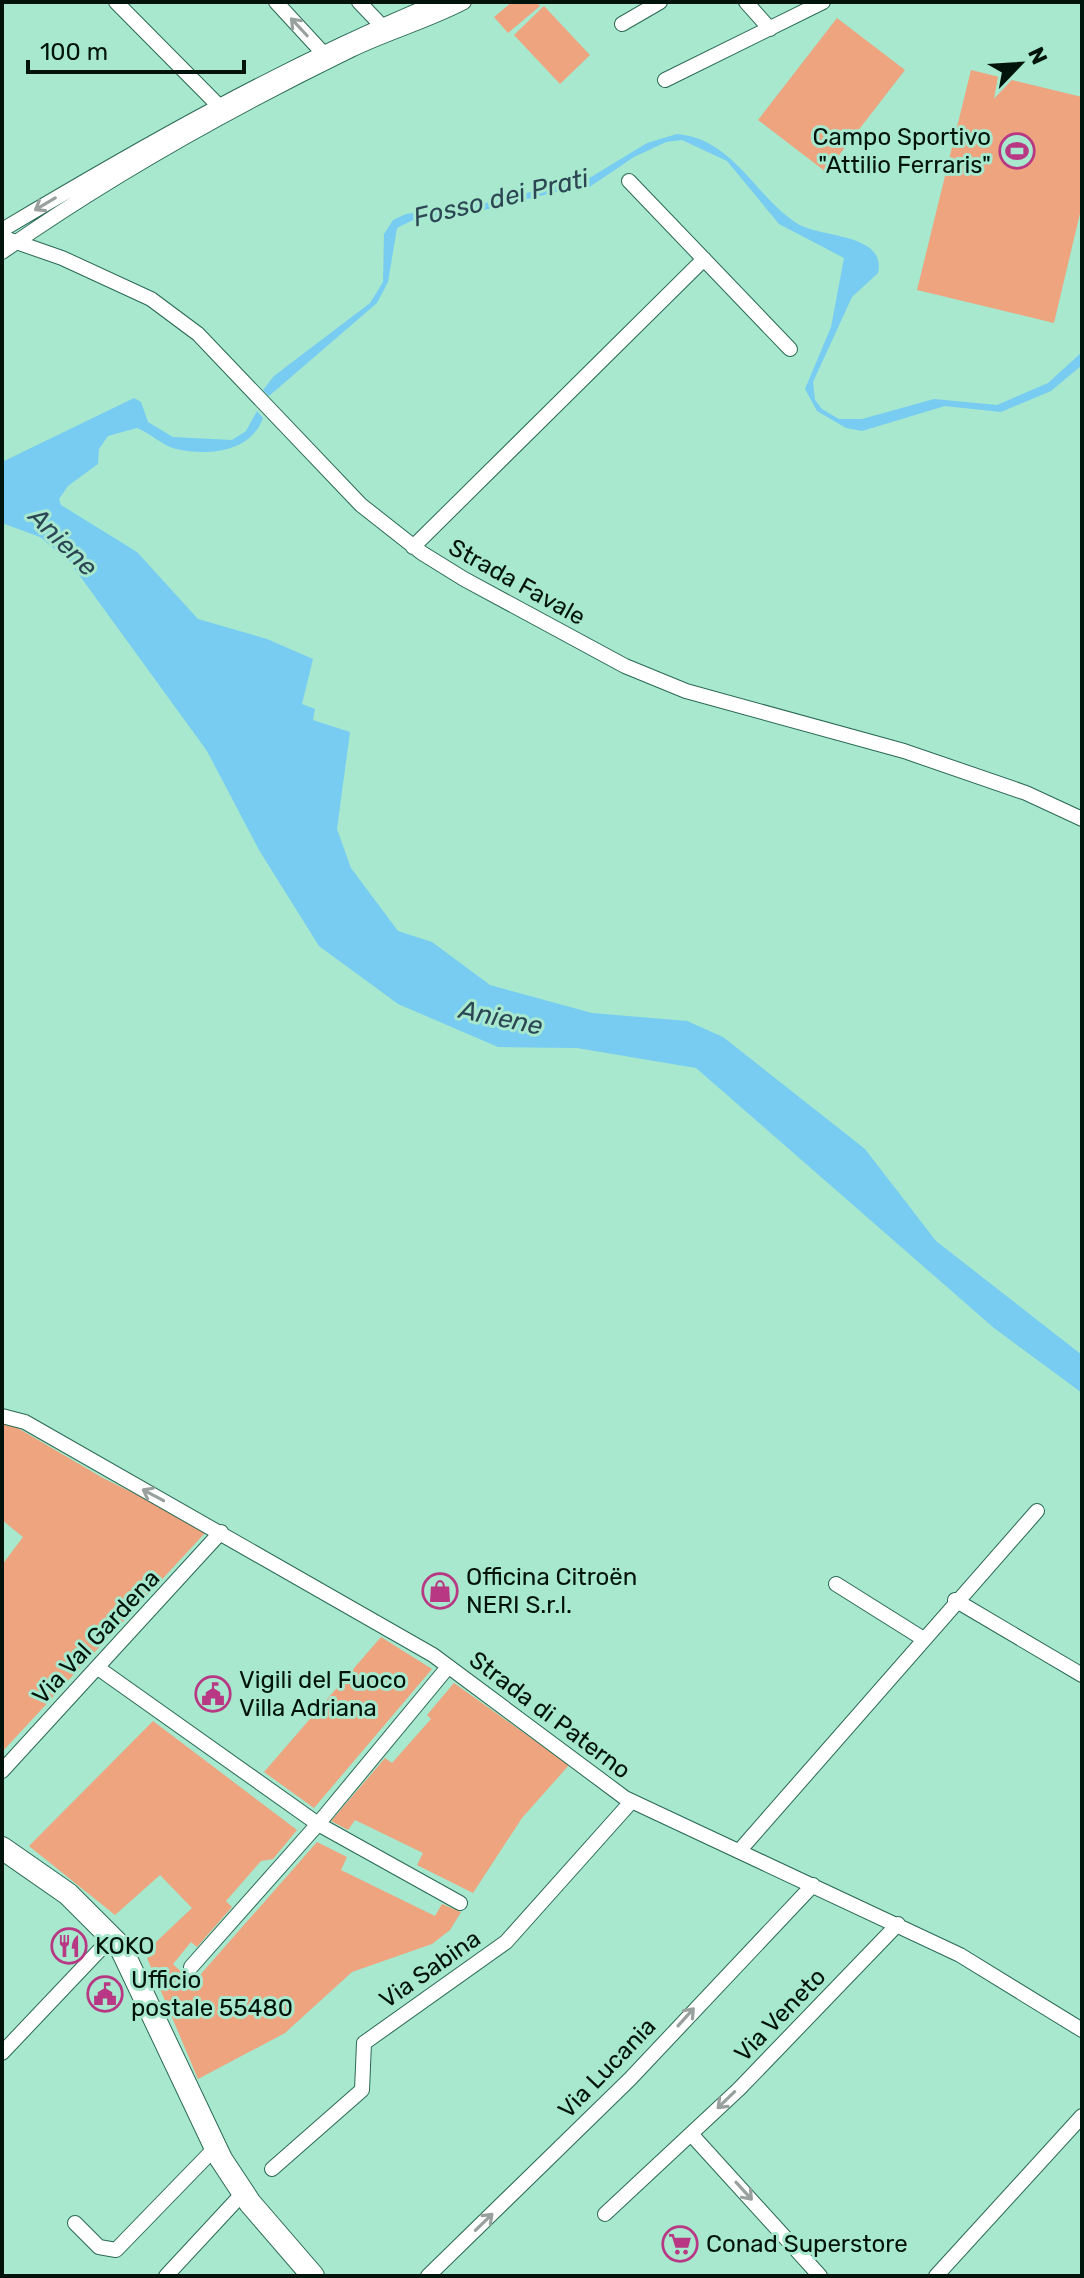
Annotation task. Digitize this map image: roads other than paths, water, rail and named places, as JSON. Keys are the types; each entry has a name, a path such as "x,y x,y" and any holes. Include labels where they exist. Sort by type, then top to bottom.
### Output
{"main road":[{"path":"2,1848 68,1894 112,1937 129,1961 215,2148 243,2193 313,2276"}],"street":[{"path":"116,2 218,105"},
{"path":"276,2 323,53"},
{"path":"359,2 381,25"},
{"path":"2,230 218,105 381,25 438,2"},
{"path":"6,244 224,114 353,49 464,2"},
{"path":"622,24 660,2"},
{"path":"746,2 770,29"},
{"path":"665,80 823,2"},
{"path":"629,181 790,349"},
{"name":"Strada Favale","path":"6,244 87,270 151,299 185,322 349,493 413,547 464,579 625,666 725,704 904,751 1026,793 1082,819"},
{"path":"413,547 704,259"},
{"name":"Strada di Paterno","path":"2,1416 25,1422 221,1532 448,1667 631,1802 898,1924 1016,1987 1082,2030"},
{"path":"740,1850 955,1600 1037,1511"},
{"name":"Via Val Gardena","path":"2,1771 221,1532"},
{"path":"836,1584 922,1638"},
{"path":"955,1600 1082,1675"},
{"path":"191,1967 318,1824 448,1667"},
{"path":"98,1668 318,1824 460,1903"},
{"name":"Via Sabina","path":"272,2169 362,2090 364,2043 506,1942 631,1802"},
{"name":"Via Lucania","path":"428,2276 630,2079 813,1885"},
{"name":"Via Veneto","path":"605,2214 691,2134 898,1924"},
{"path":"2,2053 112,1937"},
{"path":"936,2276 1082,2116"},
{"path":"691,2134 820,2276"},
{"path":"75,2223 99,2247 116,2250 215,2148"},
{"path":"166,2276 243,2193"}],"water":[{"path":"677,134 714,146 798,224 850,239 873,250 878,260 878,273 852,297 813,382 815,400 822,409 839,419 862,419 934,399 997,405 1048,383 1082,352 1082,365 1051,391 1001,412 945,406 862,431 846,428 817,411 805,389 831,327 844,258 779,224 727,161 682,140 666,142 634,157 588,188 560,191 476,212 413,220 397,228 388,282 377,303 269,396 263,390 274,376 370,303 383,282 384,234 393,220 406,214 486,203 591,177 647,143"},
{"name":"Aniene","path":"134,398 141,402 148,422 173,437 232,440 246,431 257,411 263,418 249,438 239,445 214,451 176,449 137,428 108,436 99,449 98,464 68,486 59,499 61,505 137,552 198,619 267,639 313,659 302,704 315,709 313,720 350,732 337,829 351,868 398,931 432,942 490,985 592,1013 687,1021 723,1037 865,1149 936,1241 1082,1355 1082,1393 994,1328 696,1068 577,1048 498,1047 398,1004 319,946 259,850 207,751 69,561 40,537 2,523 2,462"}],"place":[{"name":"Campo Sportivo \"Attilio Ferraris\"","path":"1017,151"},
{"name":"Officina Citroën NERI S.r.l.","path":"440,1591"},
{"name":"Vigili del Fuoco Villa Adriana","path":"213,1694"},
{"name":"KOKO","path":"69,1946"},
{"name":"Ufficio postale 55480","path":"105,1994"},
{"name":"Conad Superstore","path":"680,2244"}],"water label":[{"name":"Fosso dei Prati","path":"501,198"}]}
